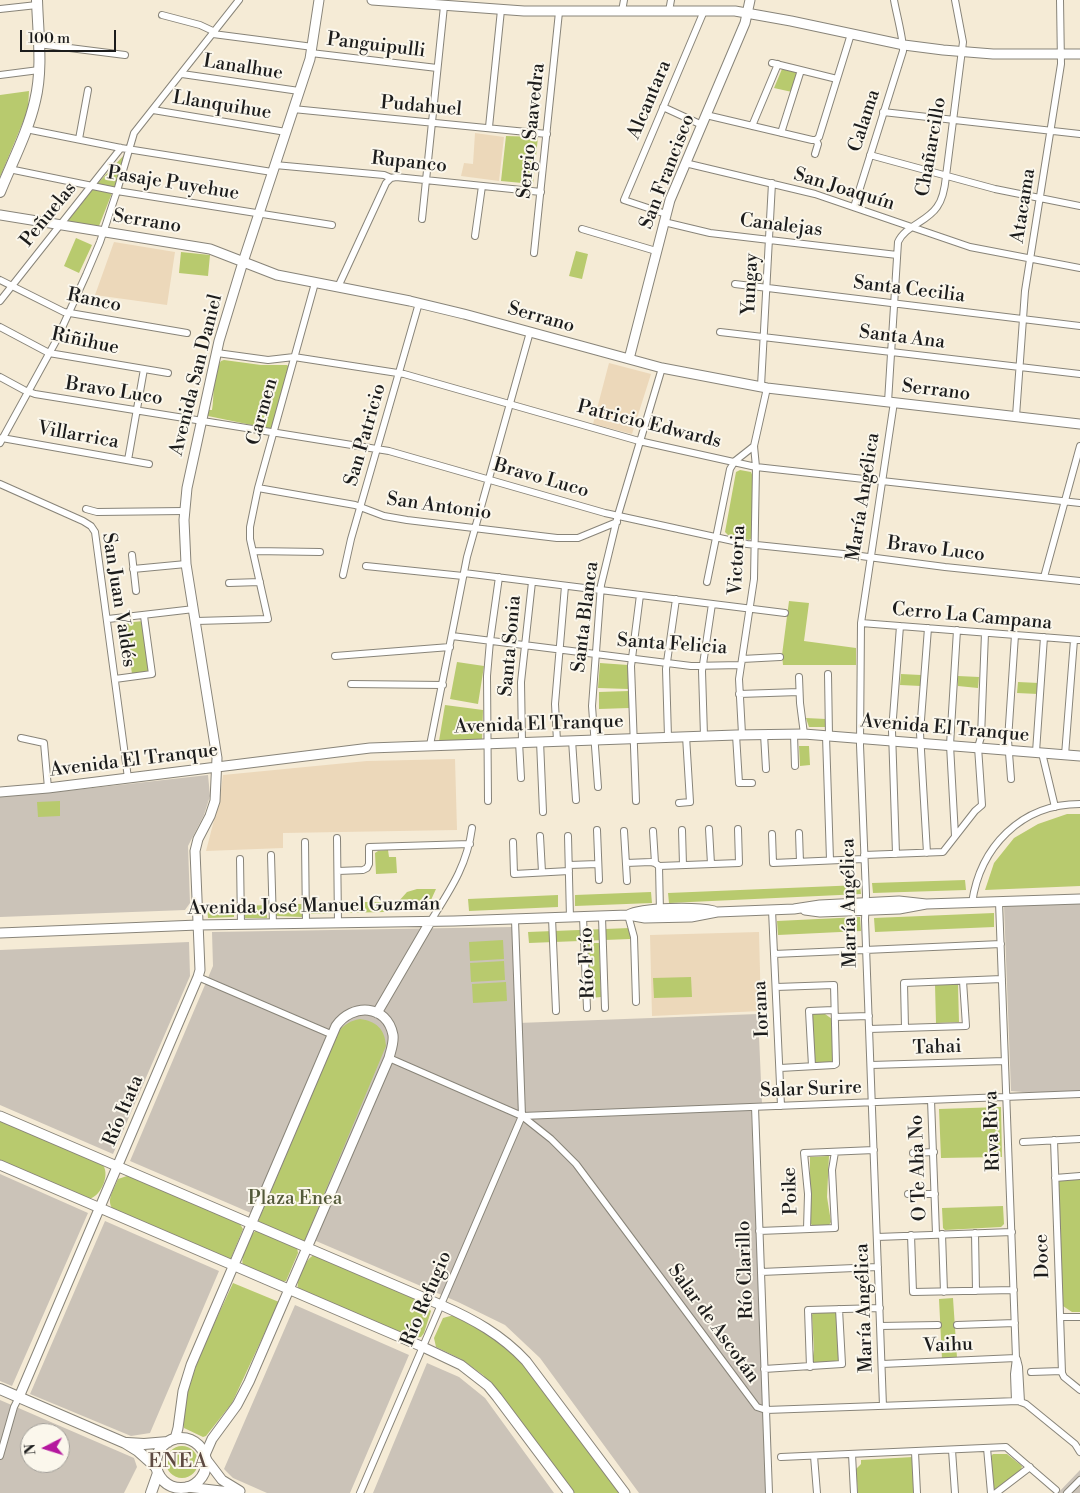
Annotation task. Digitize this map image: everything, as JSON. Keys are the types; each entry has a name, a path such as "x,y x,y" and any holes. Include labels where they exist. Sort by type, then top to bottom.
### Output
{"main road":[{"path":"0,192 36,101 39,70 37,2"},
{"path":"0,1389 125,1443 138,1451 158,1471 171,1490 187,1487 195,1483 205,1469 205,1457 200,1447 184,1438 145,1444 125,1443"},
{"path":"151,1493 158,1471 158,1454 172,1440"}],"street":[{"path":"2,435 28,392 69,313 103,232 134,133 239,0"},
{"name":"Avenida San Daniel","path":"217,767 215,740 186,564 184,511 190,473 217,353 243,262 312,50 319,0"},
{"path":"372,0 444,6 467,4 501,10 559,12 748,12 904,45 962,52 1080,54"},
{"path":"622,11 624,0"},
{"path":"669,11 671,0"},
{"name":"San Francisco","path":"629,360 664,218 685,163 745,23 750,0"},
{"path":"894,0 900,34 904,45"},
{"name":"Chañarcillo","path":"891,402 891,352 897,255 900,239 939,205 946,176 962,52 962,34 955,0"},
{"name":"Atacama","path":"1016,416 1022,318 1060,71 1060,0"},
{"path":"0,9 37,2"},
{"path":"422,219 444,6"},
{"path":"489,127 501,10"},
{"name":"Alcantara","path":"624,200 704,11"},
{"name":"Sergio Saavedra","path":"534,253 559,12"},
{"name":"Panguipulli","path":"162,15 200,24 214,33 312,50 437,68"},
{"path":"816,140 819,137 852,34"},
{"path":"38,44 125,55"},
{"name":"Calama","path":"854,207 904,45"},
{"path":"752,126 775,64 837,79"},
{"path":"0,75 39,70"},
{"path":"781,133 801,70"},
{"name":"Lanalhue","path":"182,74 299,91"},
{"path":"79,139 88,90"},
{"path":"663,107 702,125"},
{"name":"Pudahuel","path":"293,109 547,134"},
{"name":"Llanquihue","path":"153,110 286,132"},
{"path":"884,112 1080,134"},
{"path":"706,115 816,140"},
{"name":"Rupanco","path":"26,129 122,148 274,169 396,177 540,192"},
{"path":"815,154 818,144 816,140"},
{"name":"Peñuelas","path":"0,301 122,148"},
{"path":"870,155 1040,199 1080,206"},
{"name":"San Joaquín","path":"685,163 815,194 970,247 1080,268"},
{"name":"Pasaje Puyehue","path":"9,169 117,191 332,225"},
{"path":"338,287 390,178"},
{"name":"Yungay","path":"764,387 763,337 772,184"},
{"path":"476,236 482,186"},
{"name":"Canalejas","path":"624,200 664,218 710,233 897,255"},
{"name":"Serrano","path":"0,215 204,247 277,275 419,303 662,368 764,387 1080,424"},
{"path":"582,229 656,251"},
{"name":"Ranco","path":"0,280 58,310 187,334"},
{"name":"Carmen","path":"196,621 268,619 250,539 250,527 258,488 315,283"},
{"name":"Santa Cecilia","path":"735,284 1080,326"},
{"name":"San Patricio","path":"343,575 419,303"},
{"name":"Riñihue","path":"0,327 49,353 168,373"},
{"path":"430,745 464,574 488,479 530,332"},
{"name":"Santa Ana","path":"720,332 1080,374"},
{"name":"Patricio Edwards","path":"217,353 268,360 294,357 399,374 639,441 756,467 1080,503"},
{"name":"Santa Blanca","path":"598,787 592,706 600,590 639,441 662,368"},
{"path":"128,460 144,369"},
{"name":"Bravo Luco","path":"0,377 28,392 38,395 377,449 488,479 618,519 716,538 945,567 1080,581"},
{"name":"Victoria","path":"752,782 739,783 739,694 741,662 754,579 756,467 754,446 764,387"},
{"name":"María Angélica","path":"883,1406 860,738 861,623 882,480 891,402"},
{"name":"Villarrica","path":"2,435 149,464"},
{"path":"707,582 728,477 734,461 754,446"},
{"path":"1044,577 1080,446"},
{"name":"San Juan Valdés","path":"0,484 84,521 93,529 97,539 128,778"},
{"name":"San Antonio","path":"258,488 361,507 371,512 395,518 565,539 584,536 618,519"},
{"path":"86,509 97,512 184,511"},
{"path":"253,551 320,552"},
{"path":"132,555 136,591"},
{"path":"133,569 186,564"},
{"path":"366,566 499,577 785,613"},
{"path":"488,801 486,743 487,676 499,577"},
{"path":"229,583 260,582"},
{"name":"Santa Sonia","path":"521,778 521,682 532,582"},
{"path":"557,740 555,704 566,586"},
{"path":"636,801 631,666 640,595"},
{"path":"668,737 666,669 676,599"},
{"path":"704,736 702,666 712,604"},
{"path":"108,619 194,609"},
{"path":"115,679 152,674 144,616"},
{"name":"Cerro La Campana","path":"861,623 1077,640"},
{"path":"896,854 892,740 900,626"},
{"path":"927,853 920,733 928,628"},
{"path":"955,836 950,745 957,630"},
{"path":"772,834 773,863 943,852 982,804 978,747 986,633"},
{"path":"1011,780 1008,750 1015,635"},
{"name":"Santa Felicia","path":"452,636 702,666 780,657"},
{"path":"1044,638 1039,752 1055,807"},
{"path":"1065,755 1077,640"},
{"path":"335,656 450,646"},
{"path":"828,674 827,736 830,860"},
{"path":"799,676 804,734"},
{"path":"351,684 443,685"},
{"path":"739,694 799,692"},
{"name":"Avenida El Tranque","path":"0,792 48,788 359,749 557,740 739,734 804,734 1080,756"},
{"path":"764,734 766,769"},
{"path":"794,734 795,766"},
{"path":"679,803 690,802 686,736"},
{"path":"20,738 41,741 44,745 48,788"},
{"path":"572,740 576,800"},
{"path":"540,741 543,812"},
{"name":"Río Itata","path":"0,1456 19,1397 198,977 200,970 194,858 196,845 215,801 217,767"},
{"path":"972,903 979,874 986,858 1012,828 1029,817 1055,807 1080,804"},
{"path":"377,1013 459,872 470,844 472,828"},
{"path":"709,829 710,864"},
{"path":"626,863 651,862 683,865 739,863 738,829"},
{"path":"597,830 599,880"},
{"path":"682,830 683,865"},
{"path":"624,831 627,880"},
{"path":"653,831 660,914"},
{"path":"799,833 800,862"},
{"path":"540,836 542,872"},
{"path":"568,836 570,918"},
{"path":"337,838 338,924"},
{"path":"305,842 306,924"},
{"path":"513,842 514,874 598,864"},
{"path":"338,871 365,870 369,864 370,847 470,844"},
{"path":"271,855 272,924"},
{"path":"240,860 241,925"},
{"name":"Avenida José Manuel Guzmán","path":"0,933 198,925 515,920 602,917 628,915 640,911 698,916 717,912 794,909 820,912 866,906 906,908 926,904 1080,899"},
{"name":"Riva Riva","path":"999,902 1014,1290 1016,1358 1014,1374 1018,1401"},
{"name":"Iorana","path":"772,910 781,1106"},
{"path":"628,915 634,937 636,1002"},
{"path":"583,917 587,1008"},
{"name":"Río Frío","path":"602,917 605,1008"},
{"path":"552,918 556,1011"},
{"path":"515,920 522,1116"},
{"path":"774,954 1001,944"},
{"path":"198,977 333,1035"},
{"path":"905,1028 904,984 1002,979"},
{"path":"869,1029 966,1026 963,981"},
{"path":"776,987 834,985 836,1064 780,1068"},
{"path":"172,1440 187,1375 333,1035 340,1021 351,1013 364,1010 377,1013 389,1024 393,1035 389,1058 246,1389 212,1439 205,1457 222,1480 243,1493"},
{"path":"812,1066 809,1011 834,1010"},
{"path":"834,1017 869,1016"},
{"name":"Salar de Ascotán","path":"389,1058 522,1116 563,1150 576,1164 752,1402 757,1407 766,1410"},
{"name":"Tahai","path":"871,1065 1005,1061"},
{"name":"Salar Surire","path":"522,1116 1080,1094"},
{"name":"O Te Aha No","path":"931,1100 935,1194 944,1292"},
{"name":"Río Clarillo","path":"755,1107 769,1493"},
{"path":"537,1128 538,1121 544,1115"},
{"path":"0,1116 471,1318 518,1352 624,1493"},
{"name":"Río Refugio","path":"360,1493 522,1116"},
{"path":"1023,1142 1080,1139"},
{"name":"Doce","path":"1054,1140 1062,1371"},
{"name":"Poike","path":"807,1229 808,1194 804,1153 874,1150"},
{"name":"Poike","path":"759,1231 835,1228 832,1170 834,1152"},
{"path":"913,1153 934,1152"},
{"path":"0,1165 462,1365 488,1386 498,1397 569,1493"},
{"path":"1055,1178 1080,1176"},
{"path":"908,1194 935,1194"},
{"path":"877,1237 1012,1232"},
{"path":"974,1233 976,1291"},
{"path":"911,1236 912,1292 1014,1290"},
{"path":"761,1272 878,1267"},
{"path":"810,1367 808,1310 880,1308"},
{"path":"764,1369 842,1364 839,1309"},
{"path":"1060,1317 1080,1316"},
{"path":"957,1325 1015,1323"},
{"path":"880,1326 938,1325"},
{"name":"Vaihu","path":"882,1364 1016,1358"},
{"path":"1031,1372 1062,1371 1064,1377 1080,1390"},
{"path":"766,1410 1018,1401 1078,1445 1080,1452"},
{"path":"781,1457 1006,1447 1056,1490"},
{"path":"987,1448 991,1493"},
{"path":"952,1450 954,1493"},
{"path":"915,1452 917,1493"},
{"path":"852,1454 854,1493"},
{"path":"814,1456 817,1493"},
{"path":"996,1493 1030,1467"},
{"path":"1067,1493 1080,1480"},
{"path":"187,1487 238,1493"}],"shaded area":[{"path":"475,133 504,137 499,181 461,176 464,163 473,164"},
{"path":"114,242 175,252 167,305 95,295"},
{"path":"609,363 651,374 632,434 593,424"},
{"path":"455,759 457,830 283,833 283,848 206,851 220,797 223,775 367,761"},
{"path":"208,775 210,796 204,815 188,846 190,903 185,910 0,917 0,796 66,791"},
{"path":"1080,903 1080,1097 1011,1091 1004,906"},
{"path":"513,927 518,1023 758,1014 762,1104 751,1105 767,1493 639,1493 540,1358 505,1325 458,1302 130,1161 213,966 212,932"},
{"path":"759,932 761,1011 652,1016 650,935"},
{"path":"189,942 190,976 113,1154 0,1105 0,950"},
{"path":"0,1174 88,1213 12,1386 0,1381"},
{"path":"105,1221 219,1271 150,1433 131,1436 30,1394"},
{"path":"295,1305 409,1355 350,1493 267,1493 233,1478 224,1469"},
{"path":"427,1363 459,1377 485,1398 554,1493 373,1493"},
{"path":"0,1400 53,1423 20,1423 20,1473 70,1473 70,1430 134,1458 137,1467 124,1493 0,1493"},
{"path":"1080,1470 1080,1493 1058,1493"}],"green space":[{"path":"782,69 798,73 792,92 774,88"},
{"path":"29,91 28,110 0,177 0,95"},
{"path":"506,136 538,137 533,184 501,181"},
{"path":"126,153 114,188 97,184"},
{"path":"93,189 112,193 99,226 67,222"},
{"path":"76,238 92,245 79,273 64,266"},
{"path":"576,251 588,254 582,279 569,276"},
{"path":"181,252 210,255 208,276 179,273"},
{"path":"221,361 261,365 287,365 289,367 271,429 208,416 208,410 212,410 216,373"},
{"path":"740,470 751,472 753,477 752,538 749,540 728,535 725,532 736,472"},
{"path":"789,601 809,603 804,641 856,648 856,665 783,665 782,655"},
{"path":"143,621 150,672 132,674 125,623"},
{"path":"457,662 484,666 478,704 450,699"},
{"path":"600,663 628,665 628,689 598,688"},
{"path":"901,674 921,675 921,686 900,685"},
{"path":"958,676 979,677 978,688 958,686"},
{"path":"1018,682 1039,683 1038,694 1017,693"},
{"path":"629,691 629,708 599,709 599,692"},
{"path":"445,705 483,710 482,740 439,741"},
{"path":"806,718 826,719 826,727 809,727"},
{"path":"799,746 809,746 810,765 800,766"},
{"path":"60,801 60,816 38,817 37,802"},
{"path":"1067,814 1080,814 1080,886 985,890 994,863 1014,838 1038,824"},
{"path":"388,850 389,857 396,857 397,873 376,874 375,853"},
{"path":"965,880 966,890 873,893 872,883"},
{"path":"860,885 861,894 669,903 668,893"},
{"path":"417,889 436,889 426,911 342,913 342,902 398,902 407,892"},
{"path":"651,892 652,903 575,906 575,895"},
{"path":"558,895 558,907 469,911 468,899"},
{"path":"333,902 333,913 311,914 310,903"},
{"path":"277,904 302,904 302,917 276,916"},
{"path":"207,905 234,905 234,917 208,918"},
{"path":"267,905 267,918 245,918 244,906"},
{"path":"994,913 994,927 875,932 874,918"},
{"path":"860,917 861,931 778,935 777,921"},
{"path":"630,928 630,939 529,943 528,932"},
{"path":"503,940 504,959 470,961 469,942"},
{"path":"588,943 599,943 601,997 590,998"},
{"path":"504,961 505,980 471,982 470,963"},
{"path":"691,977 692,997 654,998 653,978"},
{"path":"506,982 507,1001 473,1003 472,984"},
{"path":"935,985 958,985 959,1022 936,1023"},
{"path":"812,1014 825,1014 832,1019 834,1063 814,1064"},
{"name":"Plaza Enea","path":"360,1019 371,1022 379,1027 384,1035 386,1046 304,1242 258,1222 339,1031 348,1023"},
{"path":"1001,1107 1002,1157 941,1158 939,1109"},
{"path":"0,1120 101,1163 104,1167 105,1178 101,1190 93,1198 88,1199 0,1161"},
{"path":"829,1156 827,1197 831,1222 829,1225 813,1226 810,1223 810,1157"},
{"path":"130,1175 240,1224 243,1229 231,1258 226,1259 115,1211 110,1204 112,1192 118,1179"},
{"path":"1061,1179 1080,1179 1080,1312 1072,1312 1063,1306 1058,1182"},
{"path":"1003,1206 1004,1224 1001,1227 945,1230 943,1228 942,1208"},
{"path":"257,1230 297,1247 298,1253 286,1281 282,1282 243,1265 242,1261 246,1246 251,1236"},
{"path":"314,1255 424,1303 431,1311 424,1333 421,1337 412,1338 298,1289 298,1280 302,1270 307,1261"},
{"path":"233,1283 279,1302 232,1403 206,1436 203,1437 184,1428 187,1395 209,1334"},
{"path":"953,1298 957,1358 942,1359 939,1299"},
{"path":"837,1311 839,1359 837,1363 814,1364 812,1362 814,1350 812,1315 813,1313"},
{"path":"454,1315 495,1339 522,1363 620,1493 572,1493 516,1415 483,1375 461,1359 436,1347 434,1338 443,1318"},
{"path":"182,1446 188,1447 193,1451 197,1456 197,1468 193,1473 188,1477 182,1478 176,1477 171,1473 167,1468 166,1462 167,1456 171,1451 176,1447"},
{"path":"993,1454 1007,1454 1022,1466 1020,1475 996,1491 993,1487 991,1456"},
{"path":"913,1457 915,1493 858,1493 856,1469 861,1464 861,1460"}],"district":[{"name":"ENEA","path":"178,1462"}]}
